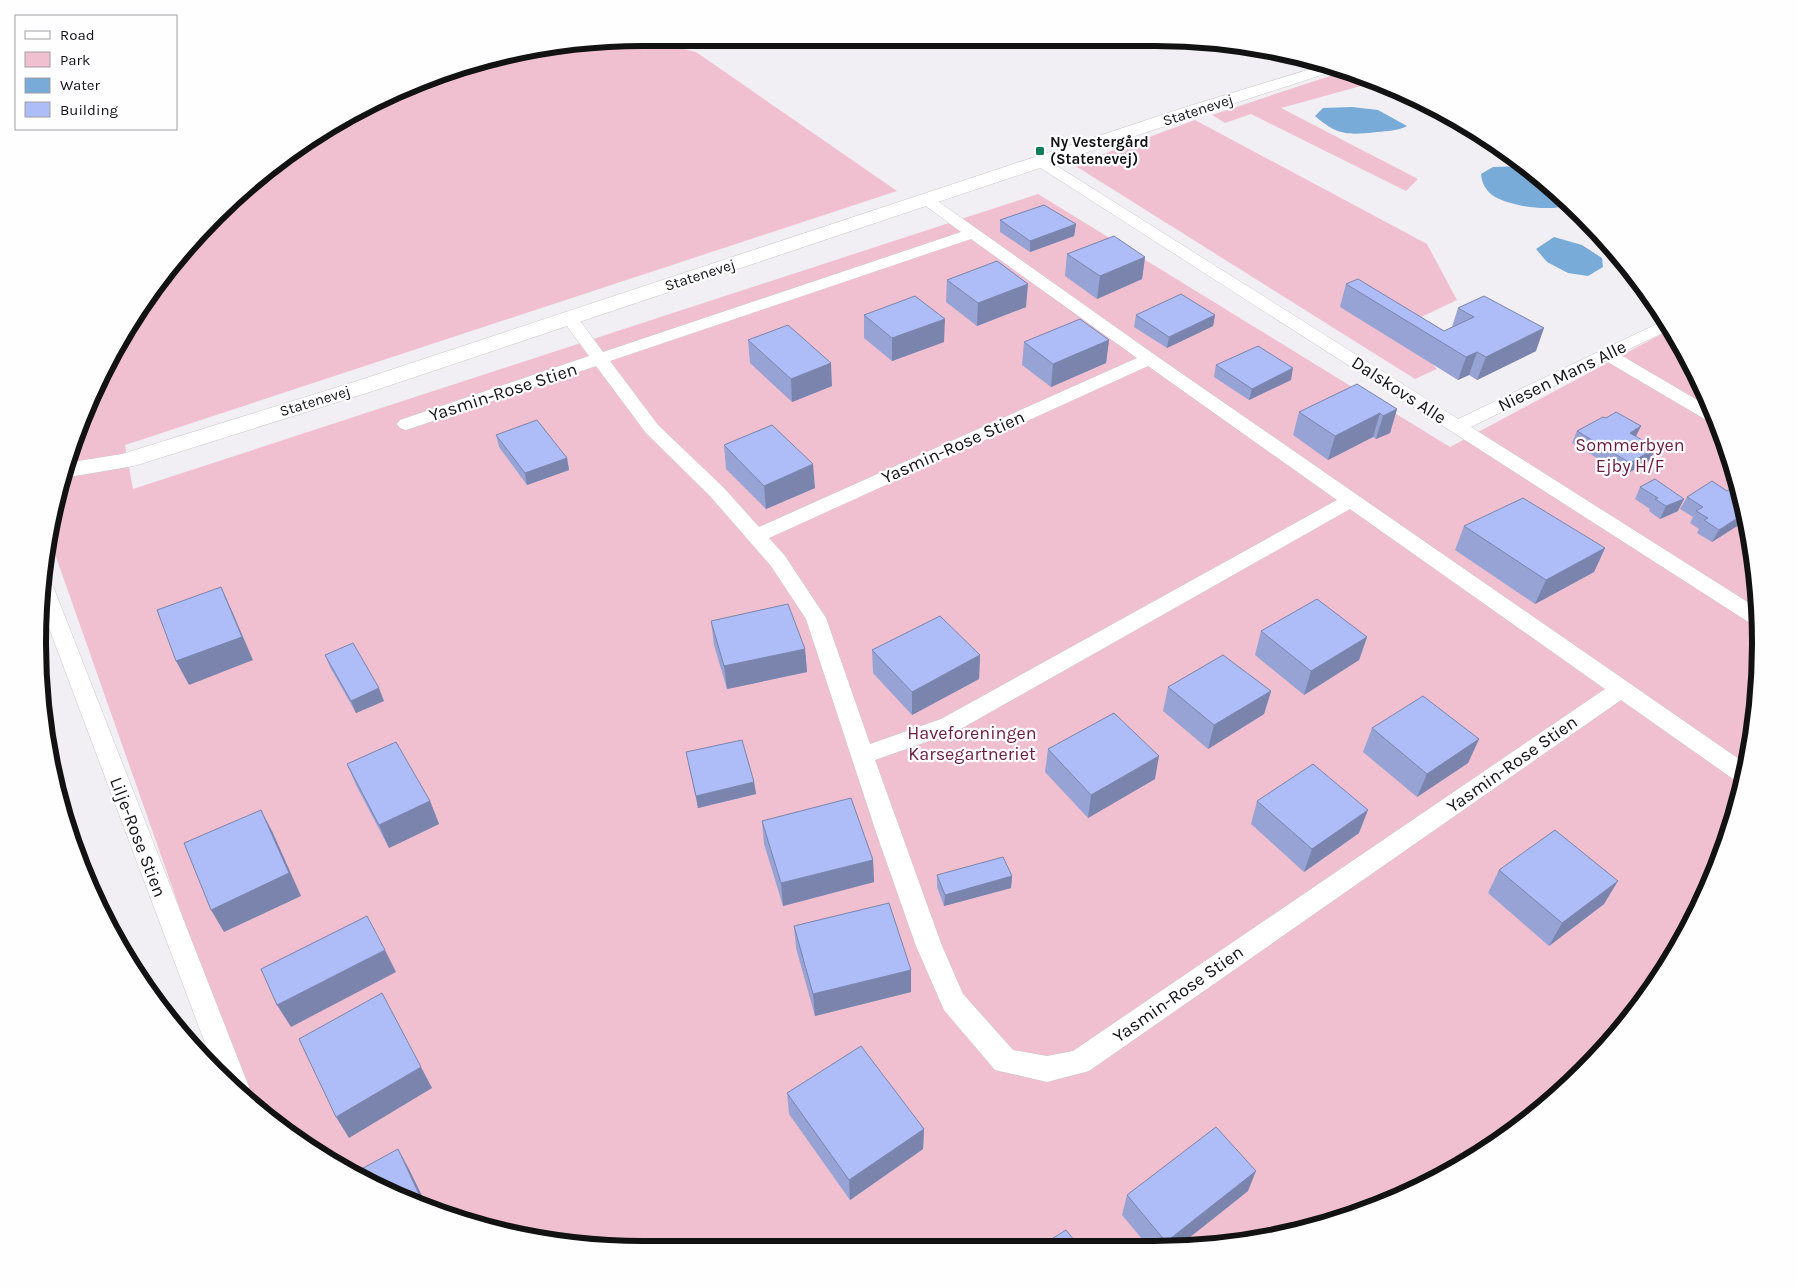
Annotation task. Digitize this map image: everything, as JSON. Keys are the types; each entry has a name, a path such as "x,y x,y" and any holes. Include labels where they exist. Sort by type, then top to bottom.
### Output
{"street":[{"name":"Statenevej","path":"73,470 124,461 362,387 1322,71"}],"lane":[{"name":"Dalskovs Alle","path":"1041,162 1750,614"},
{"path":"927,200 1150,359 1738,770"},
{"name":"Yasmin-Rose Stien","path":"406,424 972,233"},
{"name":"Yasmin-Rose Stien","path":"569,318 652,428 717,492 778,561 816,618 929,946 953,1002 1005,1061 1047,1070 1079,1062 1621,689"},
{"name":"Niesen Mans Alle","path":"1457,427 1661,328"},
{"path":"1608,354 1704,411"},
{"name":"Yasmin-Rose Stien","path":"756,536 1150,359"},
{"path":"863,755 949,725 1351,500"},
{"name":"Lilje-Rose Stien","path":"48,600 230,1075"}],"green space":[{"name":"Haveforeningen Karsegartneriet","path":"672,46 696,52 897,191 125,445 133,489 1038,194 1450,447 1664,333 1690,379 1720,452 1731,489 1747,566 1750,604 1752,644 1747,721 1731,798 1720,835 1690,908 1672,942 1651,975 1604,1037 1548,1093 1518,1117 1453,1161 1419,1179 1346,1209 1309,1220 1232,1236 1194,1239 1155,1241 644,1241 566,1236 489,1220 452,1209 379,1179 345,1161 312,1140 242,1086 54,551 67,489 92,415 126,345 170,280 194,250 250,194 312,147 345,126 379,108 452,78 527,58 566,51"},
{"path":"1334,75 1346,78 1364,85 1281,108 1418,179 1406,191 1251,114 1225,123 1212,115"},
{"path":"1195,120 1427,244 1457,300 1398,328 1437,369 1415,379 1074,165"}],"water":[{"path":"1352,107 1378,110 1407,126 1400,129 1351,134 1337,131 1315,116 1323,108"},
{"path":"1493,167 1514,167 1562,207 1530,207 1499,199 1492,195 1484,186 1481,174"},
{"path":"1554,237 1582,245 1602,258 1603,267 1588,276 1568,273 1547,262 1536,249"}],"building":[{"path":"1044,205 1076,224 1030,241 1000,220"},
{"path":"1114,236 1145,257 1100,276 1067,254"},
{"path":"997,261 1028,284 978,303 947,280"},
{"path":"1358,279 1444,331 1474,317 1458,308 1484,296 1544,328 1486,357 1477,352 1466,357 1346,284"},
{"path":"1181,294 1215,315 1169,337 1136,315"},
{"path":"915,296 945,319 892,338 864,315"},
{"path":"1080,319 1109,340 1053,364 1024,342"},
{"path":"788,325 831,363 791,379 748,340"},
{"path":"1258,346 1293,368 1252,389 1216,365"},
{"path":"1357,384 1397,409 1383,416 1380,413 1335,436 1299,412"},
{"path":"1616,412 1641,426 1630,433 1656,448 1630,463 1577,431"},
{"path":"537,420 567,458 525,473 496,435"},
{"path":"772,425 813,464 764,486 724,445"},
{"path":"1655,479 1684,499 1666,506 1655,499 1658,498 1640,487"},
{"path":"1712,481 1727,491 1731,489 1738,518 1719,530 1704,520 1708,518 1696,511 1703,507 1687,497"},
{"path":"1523,498 1605,548 1546,580 1464,526"},
{"path":"221,587 242,637 176,661 157,610"},
{"path":"1317,599 1367,637 1311,671 1261,631"},
{"path":"788,604 805,649 724,666 711,621"},
{"path":"940,616 980,655 912,692 872,650"},
{"path":"353,643 379,688 351,701 325,655"},
{"path":"1223,655 1271,691 1214,725 1168,687"},
{"path":"1423,696 1479,739 1427,774 1372,728"},
{"path":"1114,713 1159,756 1091,795 1048,749"},
{"path":"742,740 754,782 696,796 686,752"},
{"path":"396,742 430,801 379,825 347,764"},
{"path":"1313,764 1368,810 1312,849 1257,801"},
{"path":"851,798 873,860 781,883 762,821"},
{"path":"261,810 289,873 211,910 184,843"},
{"path":"1555,830 1618,881 1562,923 1499,870"},
{"path":"1003,857 1012,876 945,895 937,875"},
{"path":"889,903 911,970 813,994 794,926"},
{"path":"367,916 385,950 277,1005 261,969"},
{"path":"382,993 421,1067 336,1117 299,1039"},
{"path":"861,1046 924,1129 849,1180 787,1093"},
{"path":"1216,1127 1256,1171 1168,1240 1165,1240 1127,1195"},
{"path":"398,1149 420,1197 379,1179 361,1169"},
{"path":"1066,1230 1075,1241 1048,1241"}],"place":[{"name":"Ny Vestergård (Statenevej)","path":"1040,151"}],"park label":[{"name":"Sommerbyen Ejby H/F","path":"1630,455"}]}
